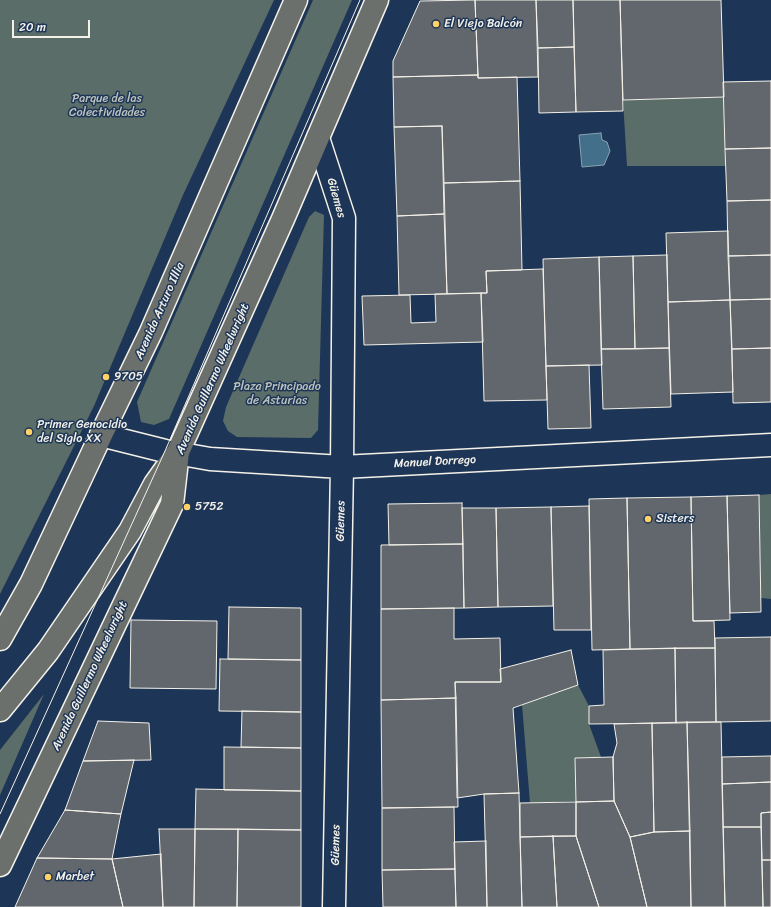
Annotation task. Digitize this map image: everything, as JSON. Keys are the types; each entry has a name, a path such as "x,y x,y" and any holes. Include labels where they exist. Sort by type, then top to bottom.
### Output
{"main road":[{"name":"Avenida Arturo Illia","path":"0,639 14,618 32,584 101,435 151,332 296,0"},
{"name":"Avenida Guillermo Wheelwright","path":"0,865 172,504 178,452 283,219 377,0"},
{"path":"0,710 48,651 130,531 155,484 178,452"}],"street":[{"name":"Güemes","path":"318,138 344,218 342,466 334,907"},
{"name":"Manuel Dorrego","path":"101,435 210,459 342,466 771,444"}],"green space":[{"name":"Parque de las Colectividades","path":"0,0 274,0 183,195 94,406 0,594"},
{"path":"313,0 352,0 169,419 154,425 141,422 137,402"},
{"path":"724,97 726,166 627,166 623,100"},
{"name":"Plaza Principado de Asturias","path":"315,211 324,215 318,430 311,438 237,437 228,431 223,421 226,407 309,217"},
{"path":"771,494 771,599 761,598 759,495"},
{"path":"578,685 589,706 589,724 601,757 575,758 576,801 530,803 522,705"},
{"path":"44,694 0,795 0,750"}],"water":[{"path":"601,133 602,140 607,142 610,151 604,165 582,167 579,135"}],"building":[{"path":"475,0 536,0 538,77 478,78"},
{"path":"475,0 478,75 393,77 393,61 420,1"},
{"path":"536,0 573,0 574,47 538,48"},
{"path":"573,0 620,0 623,111 576,112"},
{"path":"620,0 721,0 724,97 623,100"},
{"path":"574,47 576,112 539,113 538,48"},
{"path":"478,75 478,78 517,77 520,181 444,183 442,126 394,127 393,77"},
{"path":"771,81 771,148 725,149 723,82"},
{"path":"442,126 444,214 397,216 394,127"},
{"path":"771,148 771,200 727,201 725,149"},
{"path":"520,181 522,270 486,271 487,293 447,294 444,183"},
{"path":"771,200 771,255 728,256 727,201"},
{"path":"444,214 447,294 399,295 397,216"},
{"path":"728,231 730,300 668,302 666,233"},
{"path":"667,255 669,348 635,349 633,256"},
{"path":"771,255 771,299 730,300 728,256"},
{"path":"633,256 635,349 601,349 599,257"},
{"path":"599,257 602,365 546,366 543,259"},
{"path":"543,269 547,400 484,401 481,293 487,293 486,271"},
{"path":"481,293 483,342 364,345 362,296 410,295 411,323 436,322 435,294"},
{"path":"771,299 771,348 732,349 730,300"},
{"path":"730,300 733,392 671,394 668,302"},
{"path":"669,348 671,407 603,409 601,349"},
{"path":"771,348 771,402 733,403 732,349"},
{"path":"589,365 591,428 548,429 546,366"},
{"path":"759,495 761,612 730,613 727,496"},
{"path":"727,496 730,620 693,621 691,497"},
{"path":"691,497 693,621 714,621 715,648 630,649 627,498"},
{"path":"627,498 630,649 592,650 589,499"},
{"path":"462,503 463,544 389,545 388,504"},
{"path":"589,506 591,630 554,630 551,507"},
{"path":"551,507 553,606 498,607 496,508"},
{"path":"462,508 496,508 498,607 464,608"},
{"path":"463,544 464,608 381,609 381,545"},
{"path":"229,607 301,608 301,660 228,659"},
{"path":"454,608 454,639 500,638 501,682 455,682 456,698 381,700 381,609"},
{"path":"131,620 217,621 216,689 130,688"},
{"path":"771,637 771,721 716,722 715,638"},
{"path":"675,648 715,648 716,722 676,723"},
{"path":"675,648 676,723 589,724 589,706 604,705 603,650"},
{"path":"571,650 578,685 513,708 519,793 484,794 457,798 455,682 501,682 500,669"},
{"path":"220,659 301,660 301,712 219,711"},
{"path":"456,698 458,807 382,808 381,700"},
{"path":"242,711 301,712 301,748 241,747"},
{"path":"98,721 149,723 151,760 83,761"},
{"path":"687,722 690,831 654,832 652,723"},
{"path":"687,722 721,722 725,907 691,907"},
{"path":"652,723 654,832 630,837 614,801 613,757 617,743 614,724"},
{"path":"224,747 301,748 301,791 224,790"},
{"path":"771,756 771,782 722,784 722,757"},
{"path":"613,757 614,801 576,802 575,758"},
{"path":"134,760 121,814 65,810 83,761"},
{"path":"771,782 771,812 761,813 761,827 723,827 722,784"},
{"path":"196,789 301,791 301,830 195,829"},
{"path":"519,793 522,907 487,907 484,794"},
{"path":"614,801 630,837 647,907 599,907 576,836 576,802"},
{"path":"576,802 576,836 520,837 520,803"},
{"path":"454,807 455,869 382,870 382,808"},
{"path":"65,810 121,814 112,859 37,858"},
{"path":"771,812 771,860 762,860 761,813"},
{"path":"723,827 761,827 763,907 725,907"},
{"path":"159,829 195,829 194,907 163,907"},
{"path":"195,829 238,829 237,907 194,907"},
{"path":"238,829 301,830 301,907 237,907"},
{"path":"690,831 691,907 647,907 630,837 654,832"},
{"path":"553,836 576,836 599,907 557,907"},
{"path":"553,836 557,907 522,907 520,837"},
{"path":"486,841 487,907 456,907 454,842"},
{"path":"161,854 163,907 123,907 112,859"},
{"path":"37,858 112,859 123,907 15,907"},
{"path":"762,860 771,860 771,907 763,907"},
{"path":"455,869 456,907 383,907 382,870"}],"tram line":[{"path":"0,814 165,451 360,0"}],"place":[{"name":"El Viejo Balcón","path":"436,24"},
{"name":"9705","path":"106,377"},
{"name":"Primer Genocidio del Siglo XX","path":"29,432"},
{"name":"5752","path":"187,507"},
{"name":"Sisters","path":"648,519"},
{"name":"Marbet","path":"48,877"}]}
